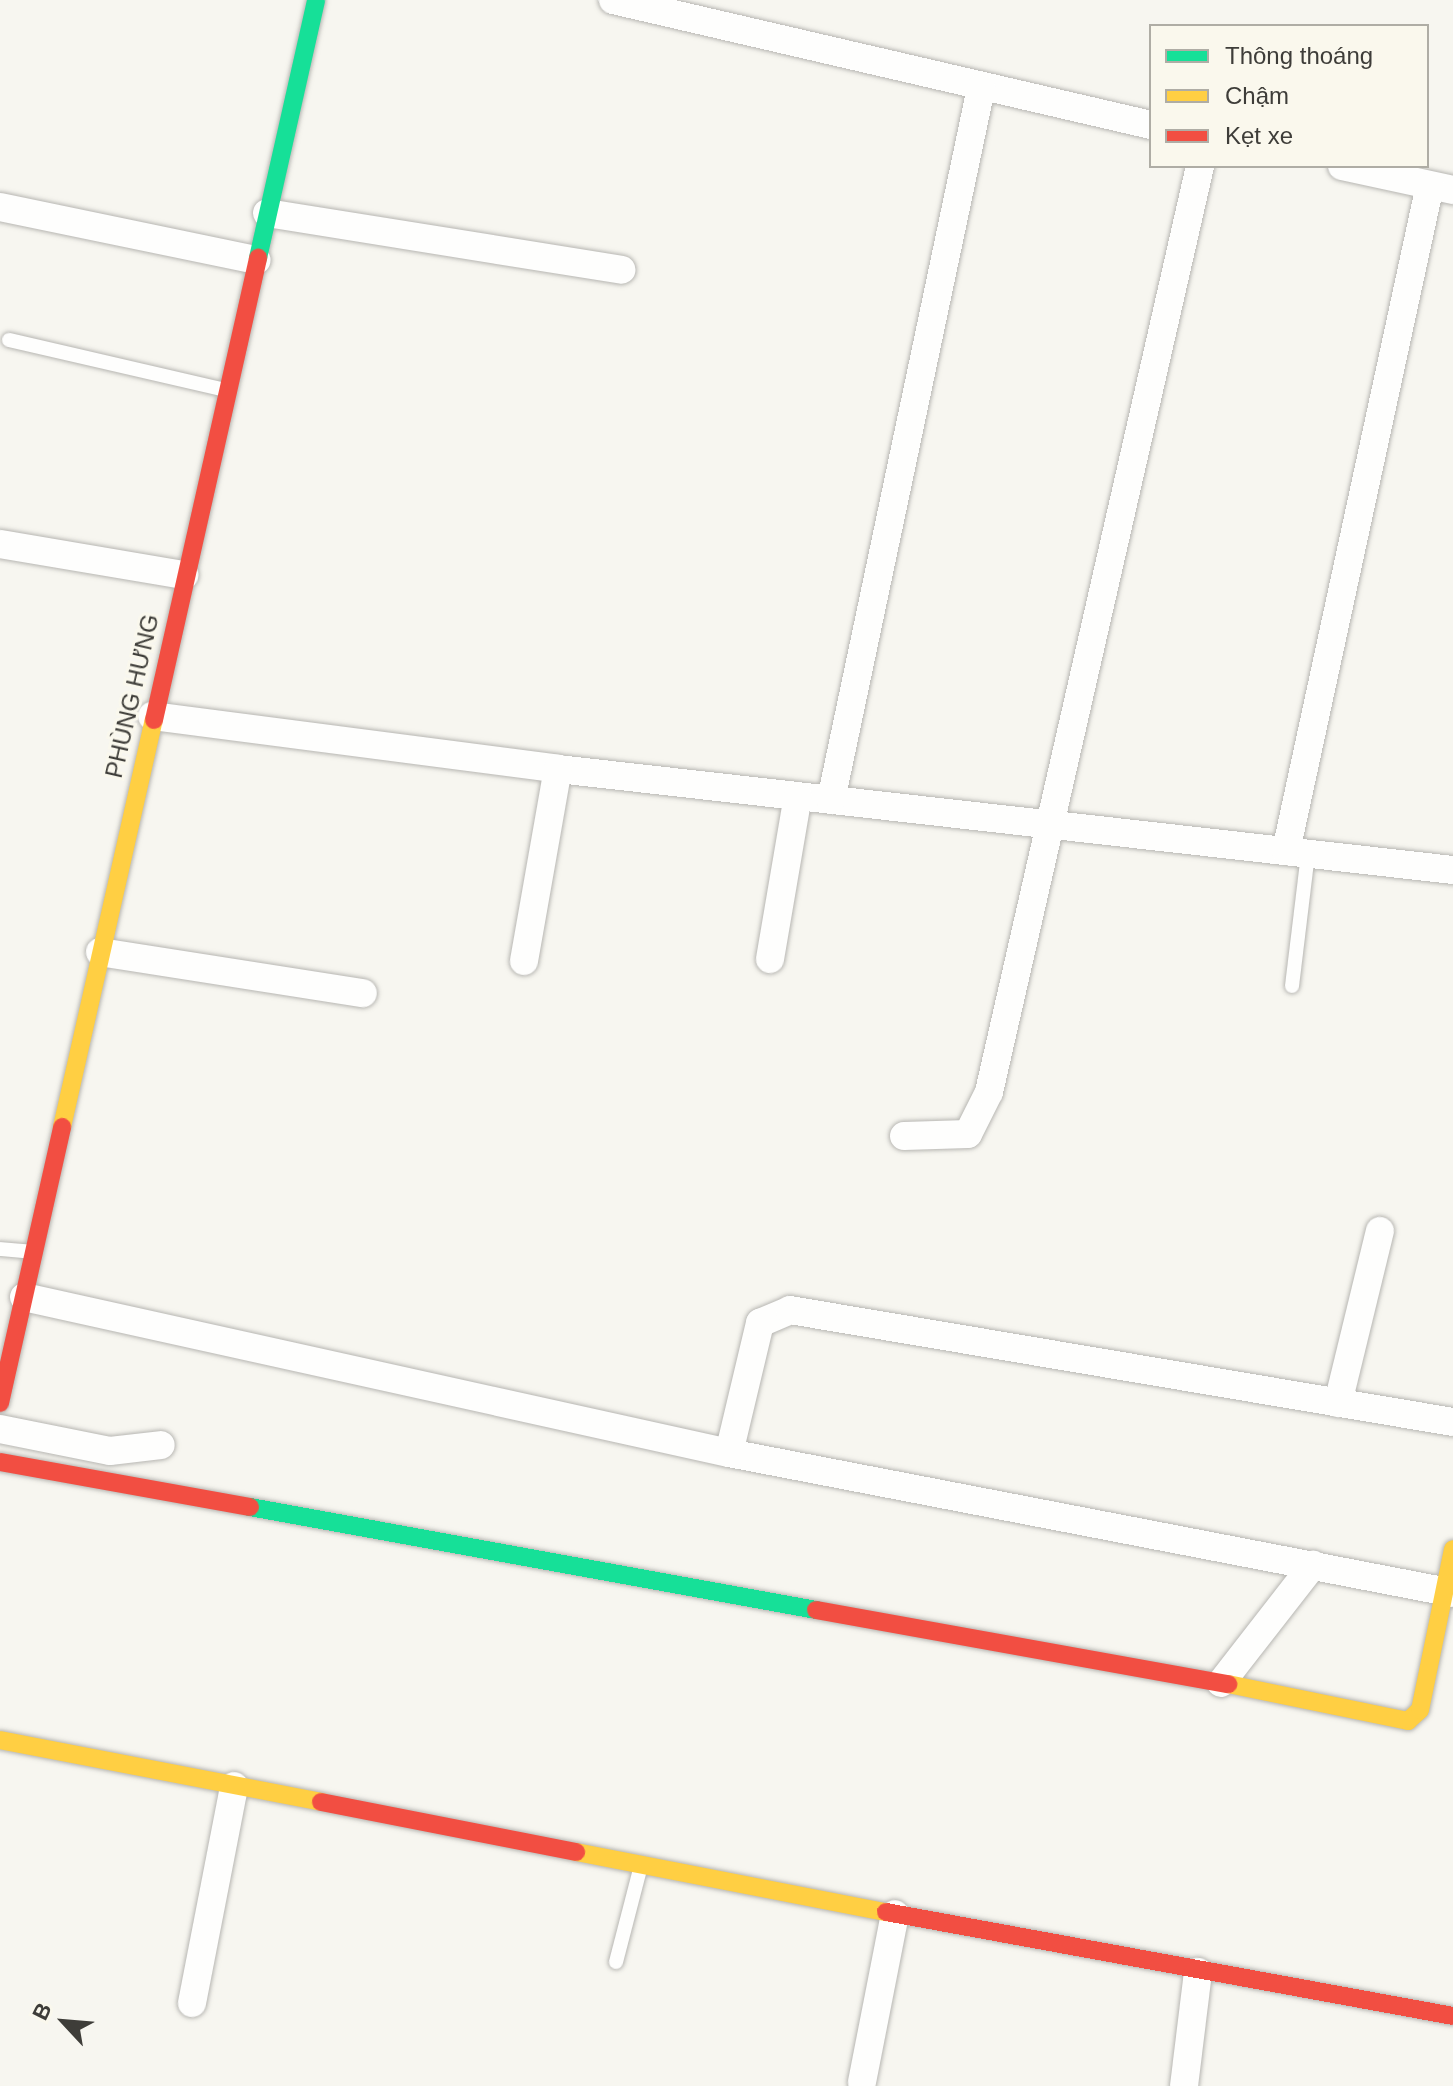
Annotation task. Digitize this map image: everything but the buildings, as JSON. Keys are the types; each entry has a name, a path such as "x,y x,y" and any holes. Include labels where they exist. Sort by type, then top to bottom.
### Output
{"street":[{"name":"PHÙNG HƯNG","path":"0,1403 152,716 316,0"},
{"path":"613,0 981,88 1149,125"},
{"path":"831,800 981,88"},
{"path":"904,1136 963,1136 976,1126 989,1092 1200,168"},
{"path":"1297,852 1441,188 1351,168"},
{"path":"0,207 257,260"},
{"path":"267,213 621,270"},
{"path":"0,544 184,575"},
{"path":"152,716 558,769 1453,870"},
{"path":"524,961 558,769"},
{"path":"770,959 798,796"},
{"path":"100,952 363,993"},
{"path":"1338,1403 1380,1231"},
{"path":"24,1297 729,1453 1449,1593"},
{"path":"729,1453 760,1323 780,1310 1453,1422"},
{"path":"0,1429 110,1451 161,1445"},
{"path":"0,1462 1221,1683 1408,1721 1420,1710 1449,1593 1453,1549"},
{"path":"1221,1683 1313,1565"},
{"path":"0,1740 1198,1972 1453,2016"},
{"path":"192,2003 234,1786"},
{"path":"862,2082 895,1914"},
{"path":"1184,2086 1198,1972"}],"lane":[{"path":"9,340 226,390"},
{"path":"1292,986 1297,852"},
{"path":"0,1249 34,1252"},
{"path":"616,1962 641,1865"}],"traffic: fast":[{"path":"258,258 316,0"},
{"path":"250,1507 816,1610"}],"traffic: slow":[{"path":"62,1127 154,720"},
{"path":"1228,1684 1408,1721 1420,1710 1453,1549"},
{"path":"0,1740 321,1802"},
{"path":"576,1852 886,1912"}],"traffic: jam":[{"path":"154,720 258,258"},
{"path":"0,1403 62,1127"},
{"path":"0,1462 250,1507"},
{"path":"816,1610 1228,1684"},
{"path":"321,1802 576,1852"},
{"path":"886,1912 1453,2016"}]}
